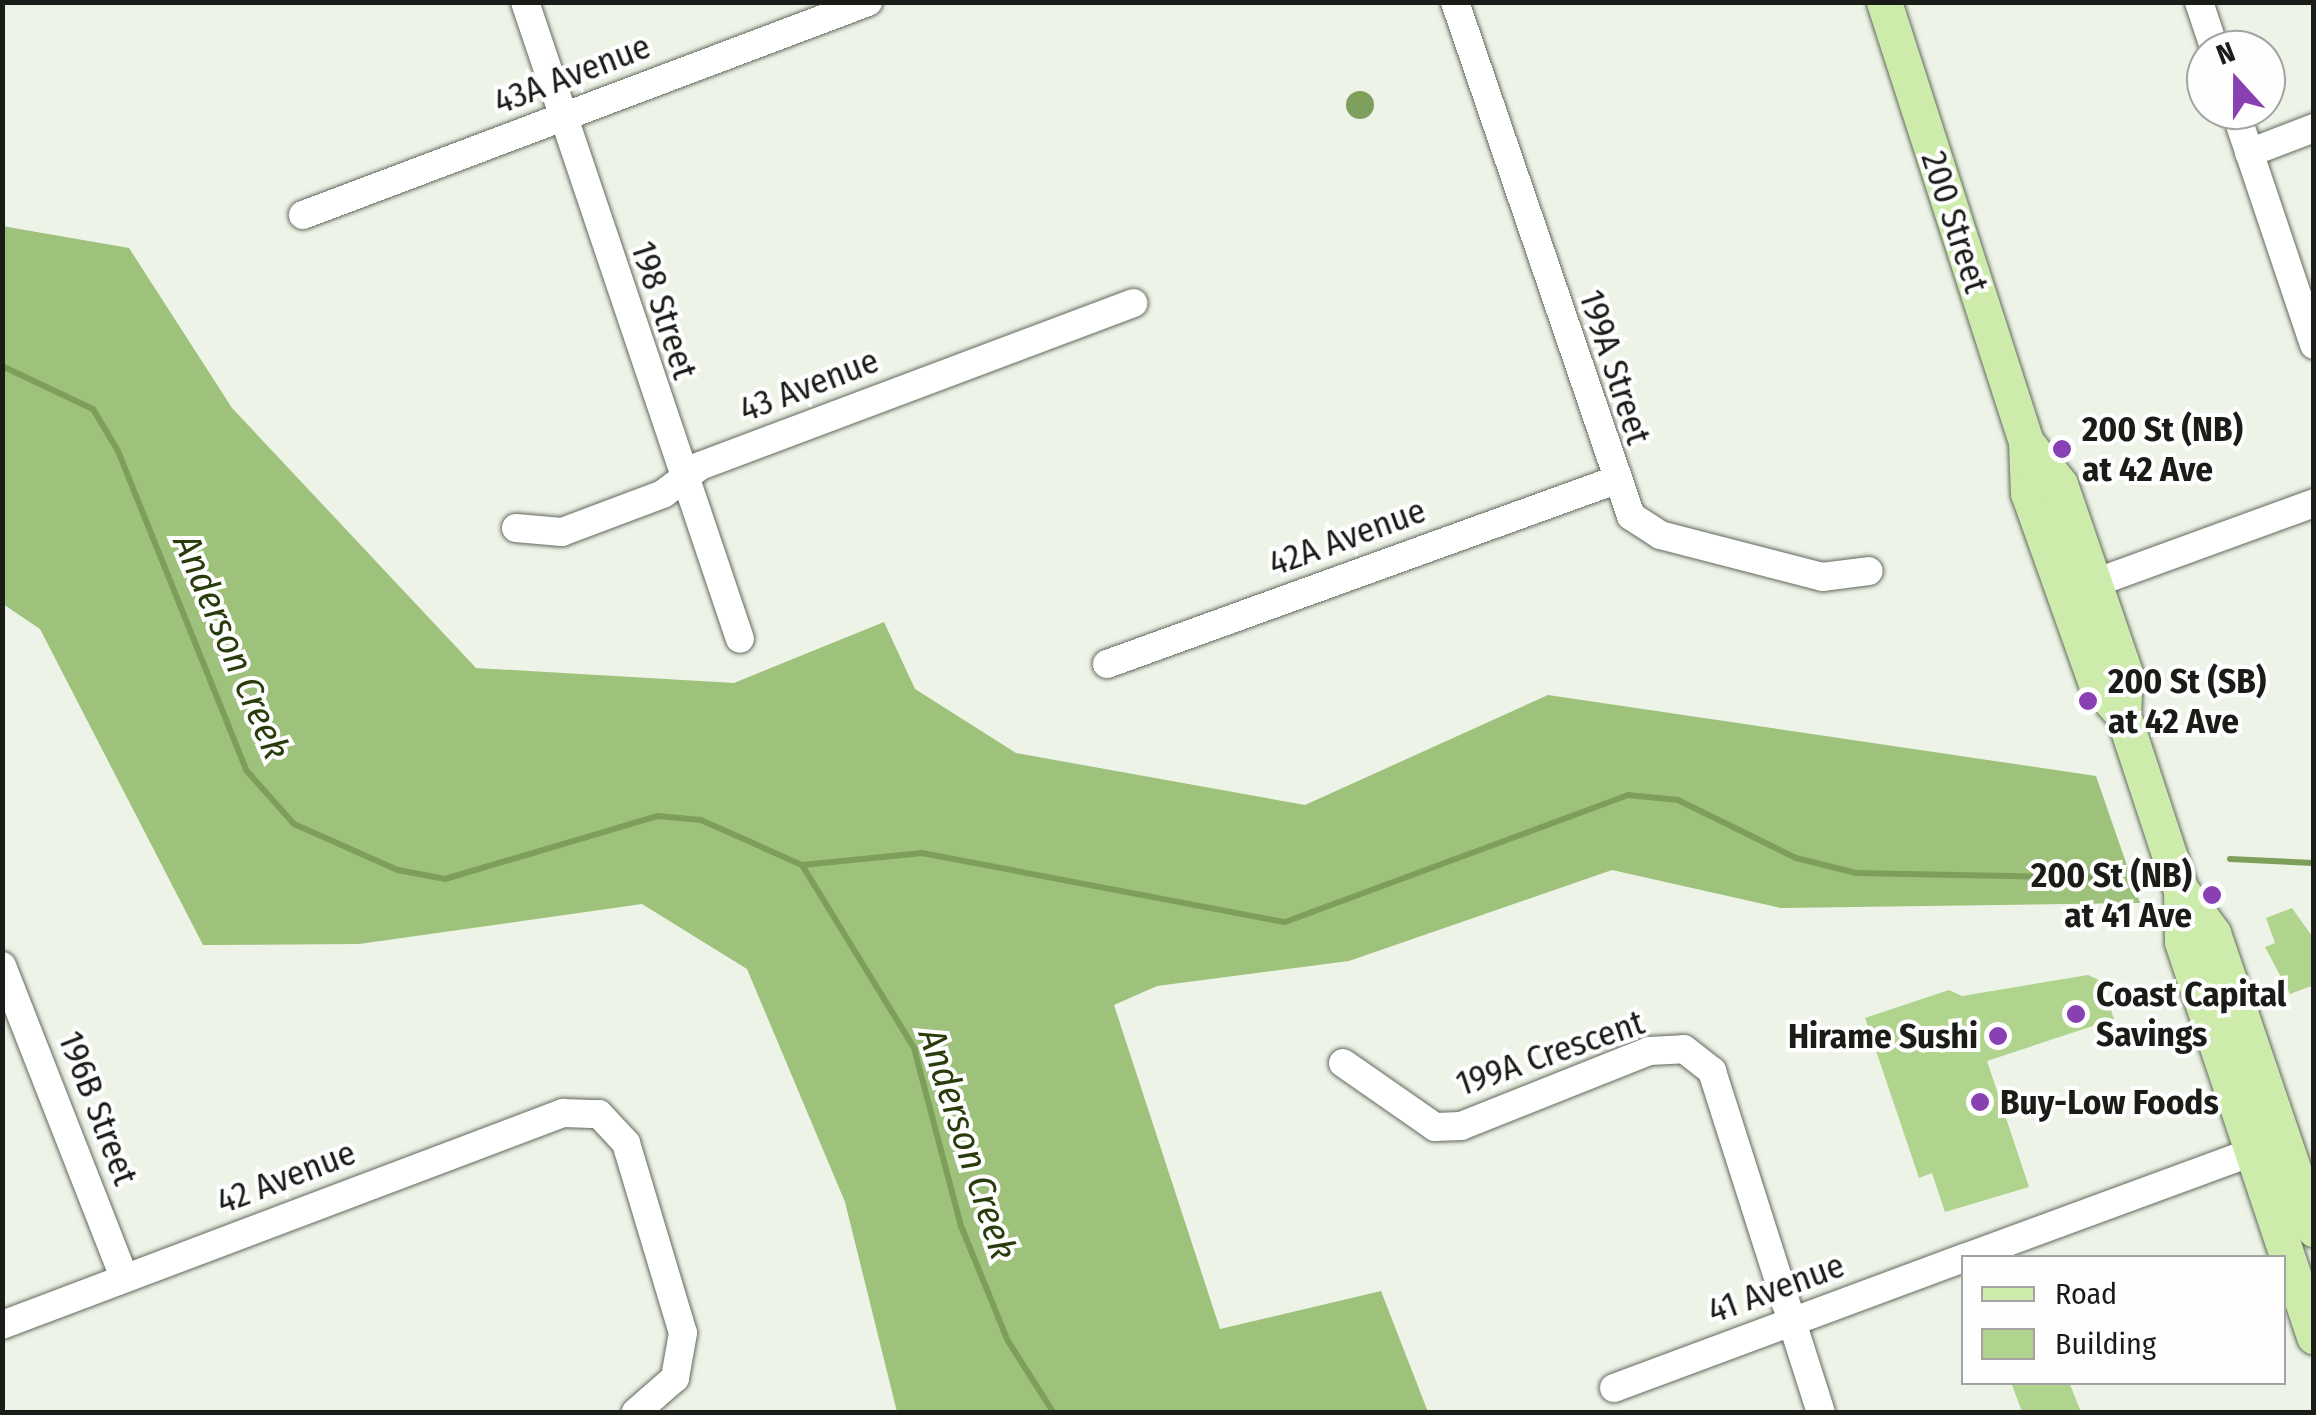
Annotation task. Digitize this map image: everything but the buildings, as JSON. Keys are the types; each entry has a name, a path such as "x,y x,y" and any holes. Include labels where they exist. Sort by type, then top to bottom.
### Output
{"main road":[{"name":"200 Street","path":"1884,2 2026,442 2028,494 2078,588 2096,684 2124,715 2181,890 2212,932 2314,1336"},
{"name":"200 Street","path":"2267,1146 2314,1229"}],"street":[{"name":"198 Street","path":"526,2 682,480 740,638"},
{"name":"43A Avenue","path":"303,215 868,2"},
{"name":"199A Street","path":"1455,2 1613,481 1631,516 1660,535 1822,577 1869,571"},
{"path":"2199,2 2208,30"},
{"path":"2249,153 2314,128"},
{"path":"2242,130 2314,345"},
{"name":"43 Avenue","path":"516,528 562,532 682,480 1132,302"},
{"name":"42A Avenue","path":"1107,664 1613,481"},
{"path":"2078,588 2314,503"},
{"name":"196B Street","path":"2,966 124,1278"},
{"name":"199A Crescent","path":"1343,1063 1435,1127 1461,1126 1649,1051 1684,1049 1712,1071 1794,1321"},
{"name":"42 Avenue","path":"2,1325 562,1112 599,1114 626,1143 682,1333 676,1378 636,1412"},
{"name":"41 Avenue","path":"1972,1255 2267,1146"},
{"name":"41 Avenue","path":"1614,1388 1961,1259"},
{"path":"1794,1321 1821,1412"}],"shaded area":[{"path":"1360,91 1370,95 1374,105 1370,115 1360,119 1350,115 1346,105 1350,95"},
{"path":"2,226 129,248 232,408 476,668 734,683 884,622 915,689 1016,753 1305,805 1548,695 2096,776 2140,903 1781,908 1612,870 1349,961 1157,986 1114,1005 1220,1329 1381,1291 1428,1412 897,1412 845,1202 747,969 642,904 359,944 203,945 40,629 3,604"}],"waterway":[{"name":"Anderson Creek","path":"2,366 93,409 118,451 246,770 294,824 398,870 445,879 658,816 701,820 802,865 914,1048 961,1226 1008,1341 1053,1412"},
{"path":"802,865 922,853 1285,922 1628,795 1678,800 1796,858 1856,873 2109,878"},
{"path":"2230,859 2314,863"}],"place":[{"name":"200 St (NB) at 42 Ave","path":"2062,449"},
{"name":"200 St (SB) at 42 Ave","path":"2088,701"},
{"name":"200 St (NB) at 41 Ave","path":"2212,895"},
{"name":"Coast Capital Savings","path":"2076,1014"},
{"name":"Hirame Sushi","path":"1998,1036"},
{"name":"Buy-Low Foods","path":"1980,1102"}]}
